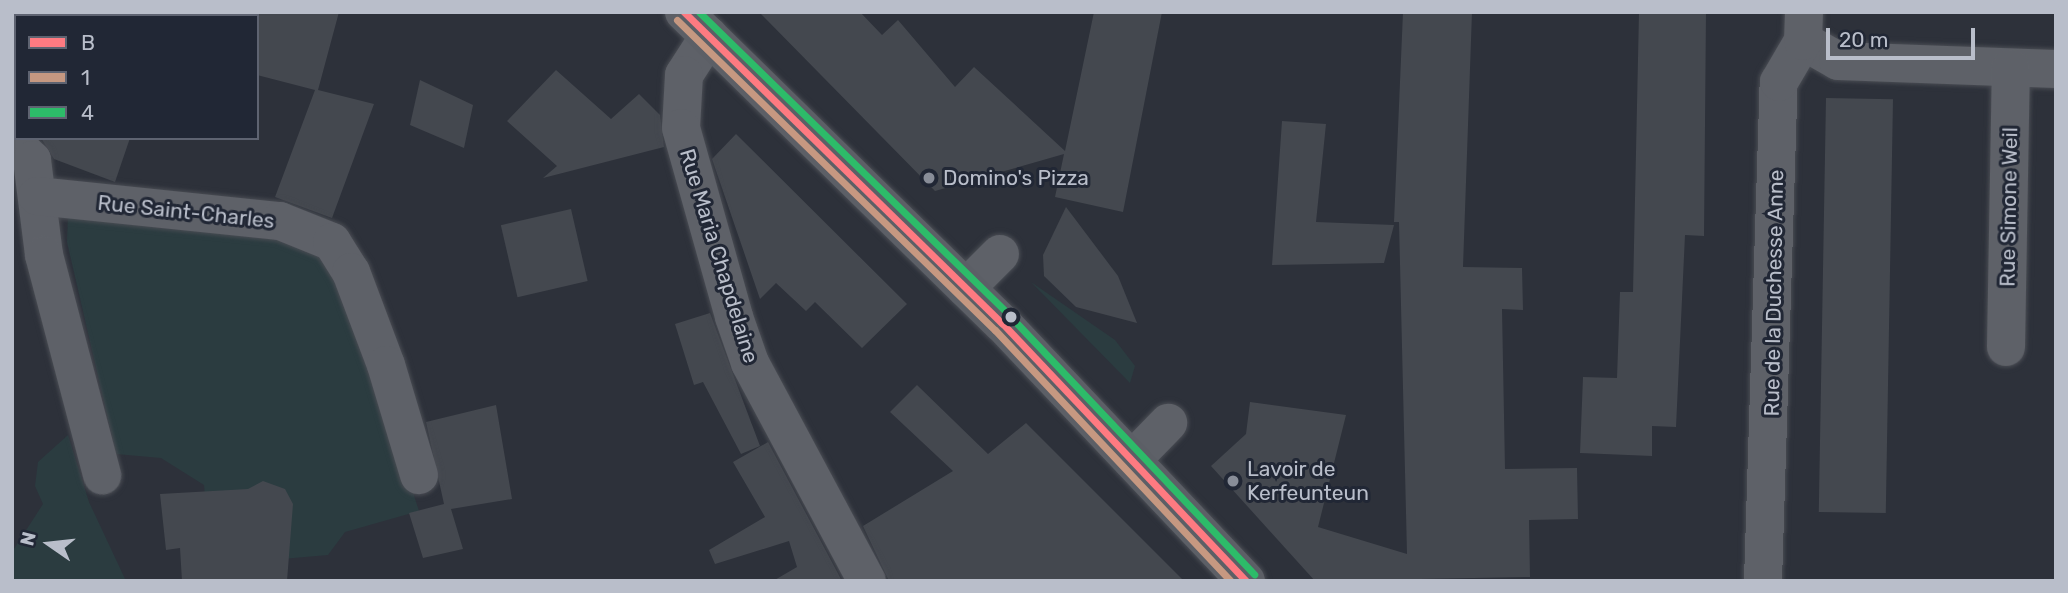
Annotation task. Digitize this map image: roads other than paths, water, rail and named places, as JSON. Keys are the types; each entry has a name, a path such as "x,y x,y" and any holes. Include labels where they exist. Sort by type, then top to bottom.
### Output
{"main road":[{"path":"696,24 967,288 1246,581"}],"street":[{"name":"Rue Maria Chapdelaine","path":"696,24 684,75 680,107 726,292 750,363 867,581"},
{"path":"1803,26 1838,61 2056,69"},
{"name":"Rue de la Duchesse Anne","path":"1763,581 1779,82 1803,26"},
{"name":"Rue Simone Weil","path":"2006,346 2011,68"},
{"path":"16,142 32,160 53,294 102,475"},
{"name":"Rue Saint-Charles","path":"37,196 280,220 332,242 351,272 386,365 419,475"},
{"path":"967,288 1000,254"},
{"path":"1132,460 1168,423"}],"place":[{"name":"Domino's Pizza","path":"929,178"},
{"name":"Lavoir de Kerfeunteun","path":"1233,481"}]}
